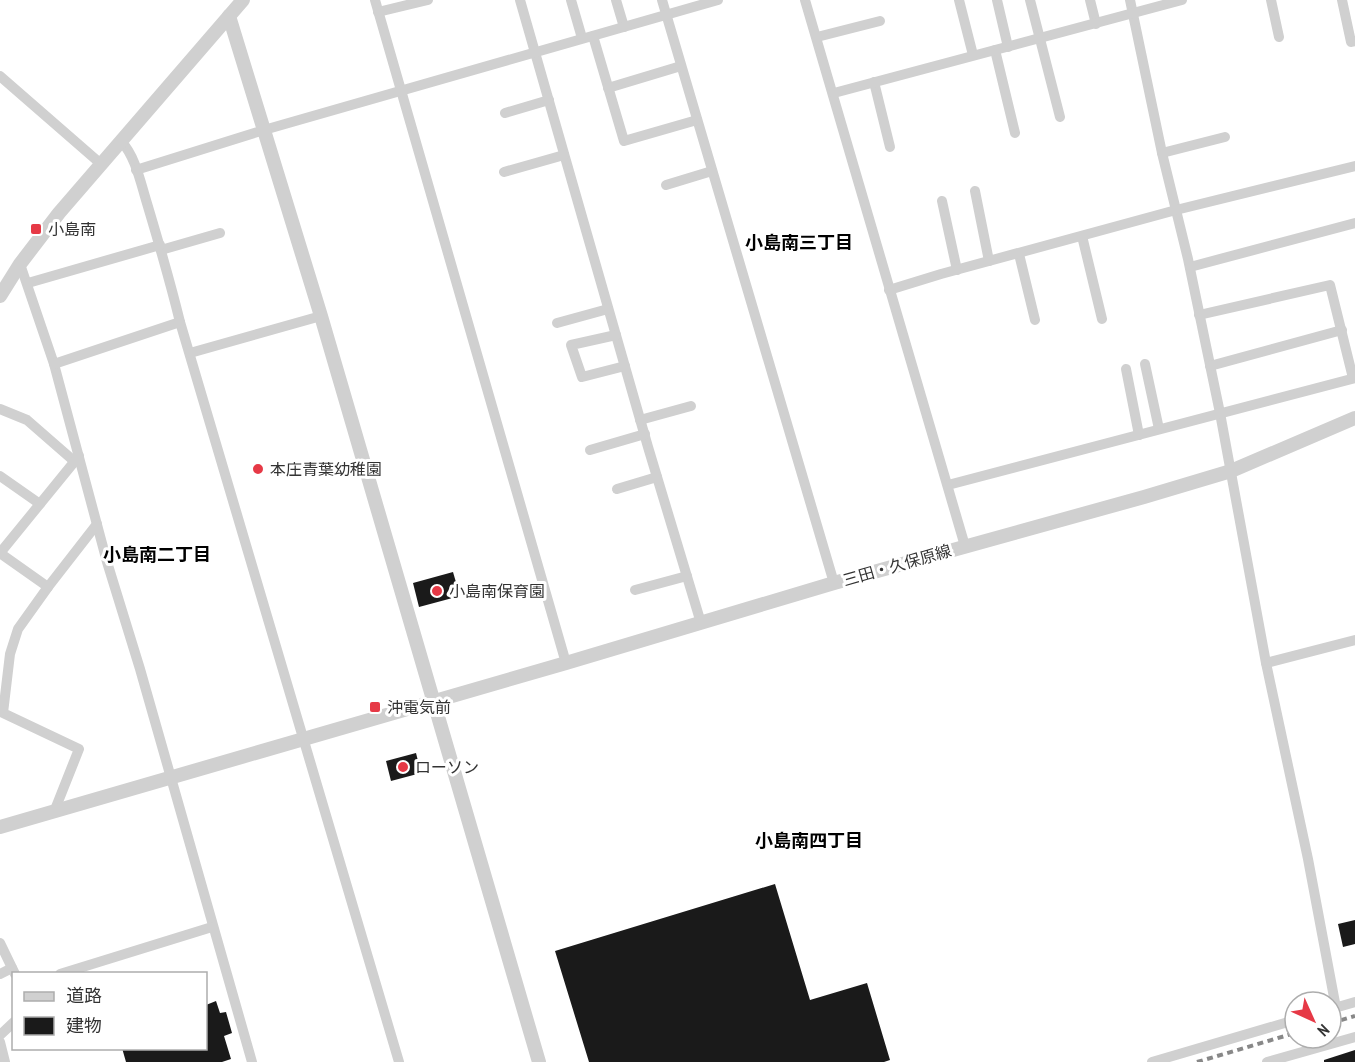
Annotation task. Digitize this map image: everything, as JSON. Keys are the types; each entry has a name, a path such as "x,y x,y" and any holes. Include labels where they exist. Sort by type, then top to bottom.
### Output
{"street":[{"path":"375,0 566,663"},
{"path":"378,12 428,0"},
{"path":"520,0 640,420 701,623"},
{"path":"571,0 608,88 624,141 697,120"},
{"path":"616,0 624,27"},
{"path":"662,0 834,583"},
{"path":"136,170 264,130 718,0"},
{"path":"806,0 965,546"},
{"path":"959,0 973,56"},
{"path":"997,0 1008,47"},
{"path":"1030,0 1060,117"},
{"path":"1090,0 1096,24"},
{"path":"1130,0 1162,153 1190,267 1232,471 1266,663 1308,859 1331,990"},
{"path":"834,93 1182,0"},
{"path":"1270,0 1279,37"},
{"path":"1342,0 1351,42 1355,41"},
{"path":"234,6 264,130 321,316 539,1062"},
{"path":"0,296 20,264 59,213 234,6"},
{"path":"817,37 880,21"},
{"path":"995,50 1015,133"},
{"path":"608,88 681,66"},
{"path":"0,76 101,164"},
{"path":"874,82 890,147"},
{"path":"505,113 549,100"},
{"path":"1162,153 1225,137"},
{"path":"121,141 128,148 161,248 180,322 285,669 303,739 399,1062"},
{"path":"504,172 564,155"},
{"path":"889,290 1176,210 1355,166"},
{"path":"666,185 712,171"},
{"path":"975,191 989,261"},
{"path":"942,201 957,270"},
{"path":"1190,267 1355,223"},
{"path":"28,283 220,233"},
{"path":"1082,236 1102,319"},
{"path":"1019,254 1035,320"},
{"path":"20,264 54,364 76,458 171,777 252,1062"},
{"path":"948,485 1354,378 1330,285 1199,315"},
{"path":"557,323 608,309"},
{"path":"190,353 321,316"},
{"path":"54,364 180,322"},
{"path":"1210,366 1342,330"},
{"path":"616,335 571,345 582,377 625,366"},
{"path":"1145,364 1159,429"},
{"path":"1126,369 1139,435"},
{"path":"640,420 691,406"},
{"path":"0,409 27,420 76,458"},
{"name":"三田・久保原線","path":"0,827 834,583 1232,471 1355,418"},
{"path":"590,450 645,434"},
{"path":"48,587 0,553 76,458"},
{"path":"0,476 40,504"},
{"path":"617,489 657,477"},
{"path":"54,812 79,749 3,713 5,653 18,629 97,524"},
{"path":"635,591 687,576"},
{"path":"1266,663 1355,640"},
{"path":"66,972 212,927"},
{"path":"0,943 14,971 0,974"},
{"path":"0,1035 12,1024"},
{"path":"1152,1062 1283,1024"},
{"path":"1267,1062 1303,1057 1355,1037"},
{"path":"0,1042 5,1062"}],"building":[{"path":"453,572 460,596 419,607 413,583"},
{"name":"ローソン","path":"416,753 421,773 391,781 386,761"},
{"path":"775,884 810,1000 867,983 890,1060 884,1062 589,1062 555,951"},
{"path":"1355,920 1355,944 1343,947 1338,924"},
{"path":"216,1001 220,1013 226,1012 232,1033 224,1036 231,1059 222,1062 126,1062 123,1050 207,1050 207,1005"},
{"path":"1355,1050 1355,1062 1324,1062 1324,1060"}],"railway":[{"path":"1343,1020 1355,1016"},
{"path":"1197,1062 1283,1037"}],"place":[{"name":"小島南","path":"36,229"},
{"name":"本庄青葉幼稚園","path":"258,469"},
{"name":"小島南保育園","path":"437,591"},
{"name":"沖電気前","path":"375,707"},
{"name":"ローソン","path":"403,767"}],"district":[{"name":"小島南三丁目","path":"799,243"},
{"name":"小島南二丁目","path":"157,555"},
{"name":"小島南四丁目","path":"809,841"}]}
